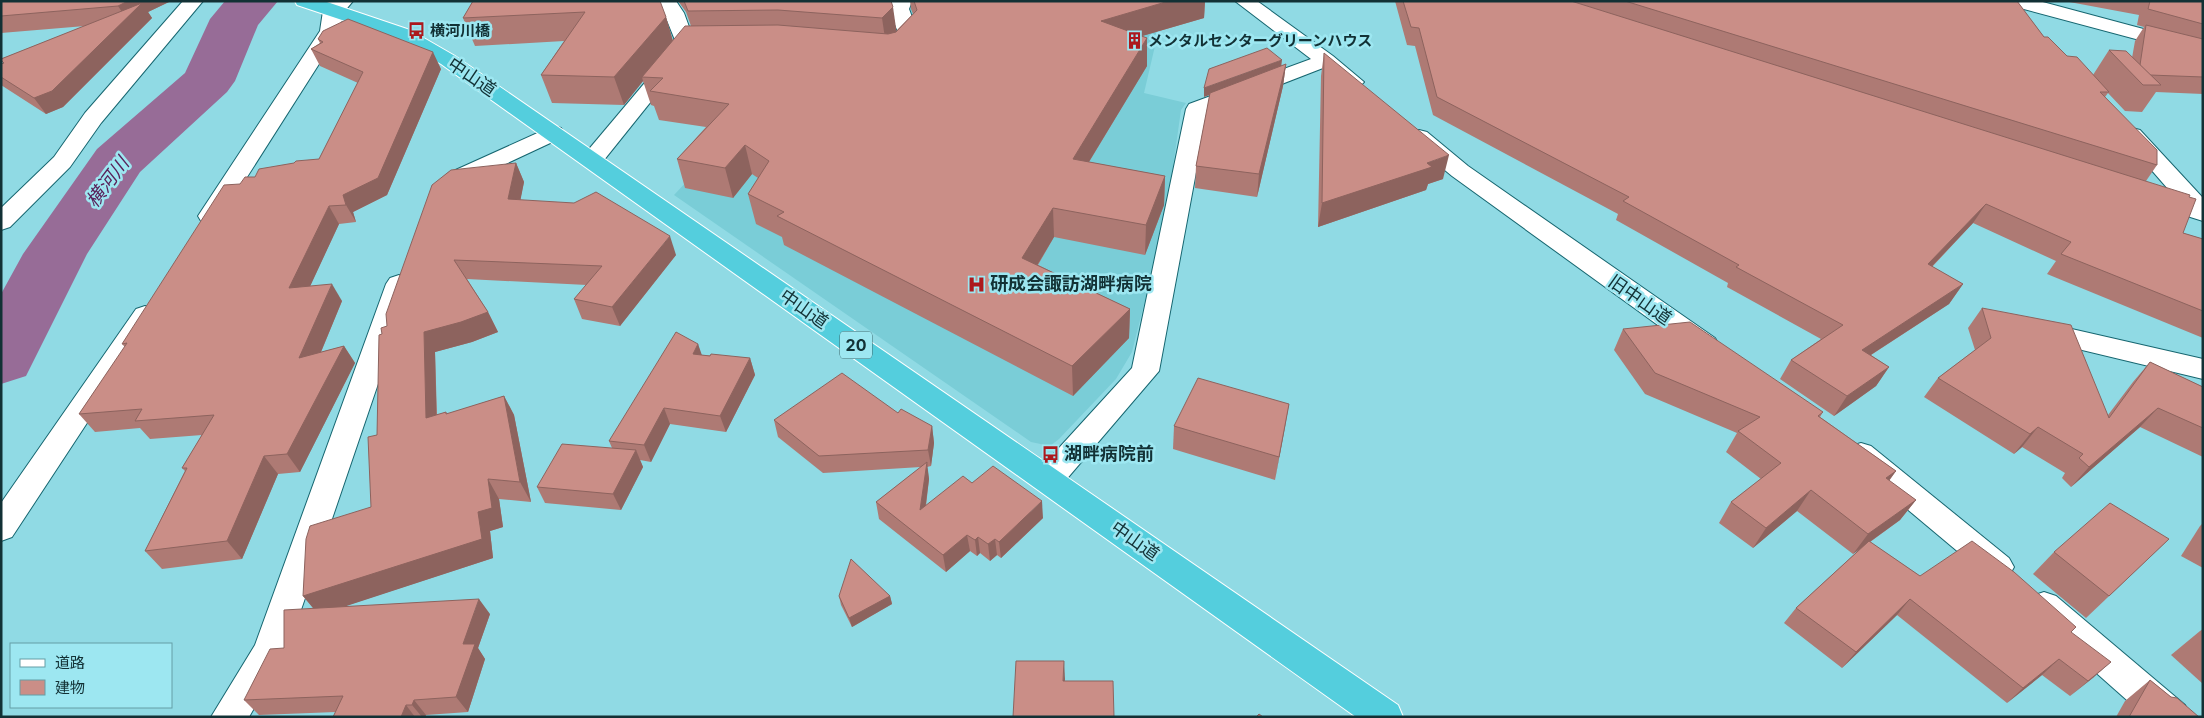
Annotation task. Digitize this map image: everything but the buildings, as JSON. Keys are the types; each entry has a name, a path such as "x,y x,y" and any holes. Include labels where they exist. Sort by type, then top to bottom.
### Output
{"highway":[{"name":"中山道","path":"323,4 403,34 448,60 1385,717"}],"street":[{"path":"1,222 62,162 93,118 194,1"},
{"path":"592,160 696,46 666,1"},
{"path":"872,52 892,54 909,36 900,9 902,1"},
{"path":"1244,1 1326,60 1370,97"},
{"path":"2010,1 2030,23"},
{"path":"2016,1 2203,51"},
{"path":"195,239 330,31 323,4"},
{"path":"1048,480 1145,371 1197,109 1326,60"},
{"path":"2116,118 2203,213"},
{"name":"旧中山道","path":"1400,122 1460,171 1725,358"},
{"path":"429,200 457,178 553,133"},
{"path":"2136,192 2203,213"},
{"path":"229,717 270,651 409,256"},
{"path":"1,528 157,297"},
{"path":"2020,326 2203,369"},
{"path":"1839,436 2022,587 2172,717"}],"shaded area":[{"name":"研成会諏訪湖畔病院","path":"908,2 1162,16 1144,93 1186,103 1181,110 1166,217 1132,352 1116,379 1050,446 1031,442 674,195 808,52 894,58 908,11"}],"waterway":[{"name":"横河川","path":"1,359 55,254 118,161 208,81 235,19 254,1"}],"place":[{"name":"横河川橋","path":"416,31"},
{"name":"メンタルセンターグリーンハウス","path":"1134,41"},
{"name":"研成会諏訪湖畔病院","path":"976,284"},
{"name":"湖畔病院前","path":"1050,454"}]}
